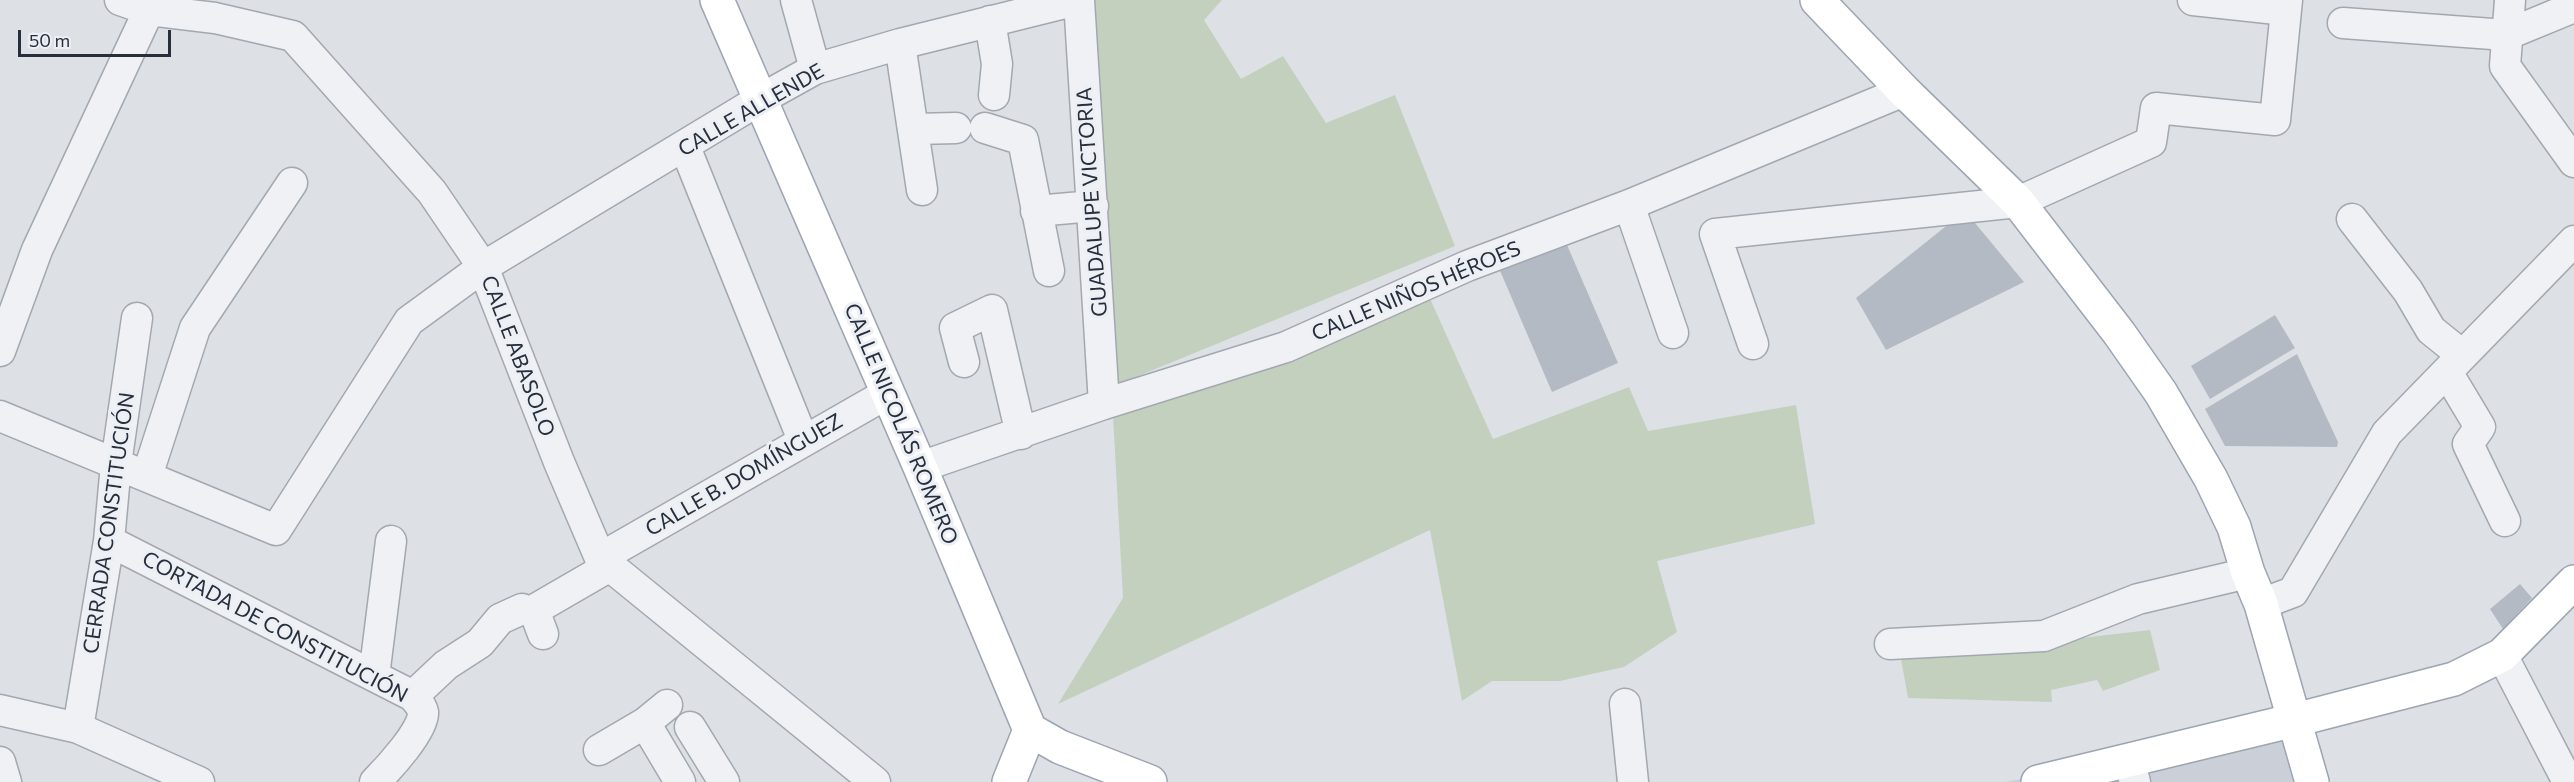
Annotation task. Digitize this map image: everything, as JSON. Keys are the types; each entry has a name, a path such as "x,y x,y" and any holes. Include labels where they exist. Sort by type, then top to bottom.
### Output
{"main road":[{"name":"CALLE NICOLÁS ROMERO","path":"717,0 920,467 1030,730"},
{"path":"1817,0 1904,91 2018,202 2120,333 2161,393 2211,479 2234,527 2248,573 2261,604 2312,782"},
{"path":"2046,781 2132,771 2295,720 2454,679 2502,655 2574,582"},
{"path":"1009,782 1030,730 1060,747 1150,782"}],"street":[{"name":"CALLE ABASOLO","path":"120,0 149,10 219,9 293,36 432,192 483,267 559,462 605,562 875,782"},
{"path":"796,0 815,69"},
{"name":"CALLE ALLENDE","path":"147,476 276,530 409,321 483,267 761,99 815,69 900,44 1078,0"},
{"name":"GUADALUPE VICTORIA","path":"1078,0 1104,404"},
{"path":"1752,344 1715,234 2018,202 2151,142 2156,108 2275,120 2286,5 2193,0"},
{"path":"2510,0 2505,66 2574,162"},
{"path":"2343,23 2506,35 2574,7"},
{"path":"0,351 37,250 149,10"},
{"path":"990,21 997,64 994,95"},
{"path":"900,44 915,129 922,190"},
{"name":"CALLE NIÑOS HÉROES","path":"920,467 1022,434 1104,404 1286,347 1467,266 1629,206 1904,91"},
{"path":"915,129 971,128 1023,140 1049,271"},
{"path":"685,147 803,440"},
{"path":"0,416 147,476 195,328 292,183"},
{"path":"1036,211 1093,206"},
{"path":"1629,206 1673,333"},
{"path":"2352,219 2408,291 2431,330 2455,363 2480,427 2468,444 2505,521"},
{"path":"2261,604 2294,592 2387,433 2574,241"},
{"path":"964,362 955,328 992,310 1022,434"},
{"name":"CERRADA CONSTITUCIÓN","path":"78,728 110,540 116,464 137,318"},
{"name":"CALLE B. DOMÍNGUEZ","path":"543,634 534,610 605,562 803,440 888,393"},
{"name":"CORTADA DE CONSTITUCIÓN","path":"110,540 413,696 423,709 422,722 392,776"},
{"path":"374,676 391,541"},
{"path":"1890,644 2044,636 2138,599 2248,573"},
{"path":"413,696 446,665 480,643 500,619 522,609"},
{"path":"2502,655 2568,782"},
{"path":"1625,704 1633,782"},
{"path":"0,710 78,728 199,782"},
{"path":"599,750 656,714 680,782"},
{"path":"690,727 724,782"},
{"path":"0,762 6,782"}],"shaded area":[{"path":"2293,721 2310,782 2006,782"}],"green space":[{"path":"1088,0 1222,0 1204,20 1241,79 1283,56 1326,123 1395,95 1455,246 1114,386"},
{"path":"1428,294 1493,439 1629,387 1648,431 1796,405 1815,524 1657,561 1677,632 1624,667 1560,681 1492,681 1462,701 1430,530 1058,704 1123,598 1113,415"},
{"path":"2150,630 2160,670 2103,691 2097,680 2051,690 2052,702 1908,698 1901,659"}],"building":[{"path":"1965,211 2024,282 1886,350 1856,298"},
{"path":"1564,238 1618,363 1552,392 1498,266"},
{"path":"2275,315 2295,348 2210,399 2191,366"},
{"path":"2297,354 2338,442 2337,447 2225,446 2205,409"},
{"path":"2520,584 2532,598 2503,629 2490,609"}]}
